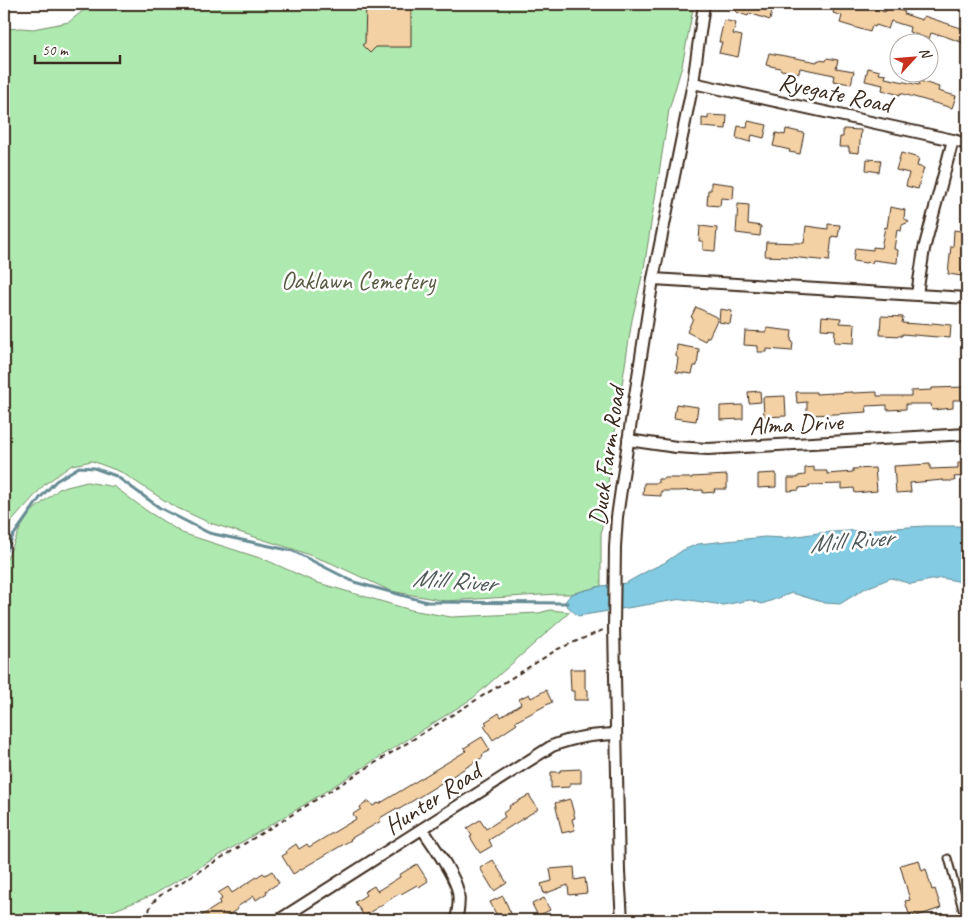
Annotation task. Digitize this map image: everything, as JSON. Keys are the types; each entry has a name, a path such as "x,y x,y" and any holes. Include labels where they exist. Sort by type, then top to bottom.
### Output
{"street":[{"name":"Duck Farm Road","path":"622,920 616,734 610,628 618,517 653,280 692,82 704,4"},
{"name":"Ryegate Road","path":"692,82 967,144"},
{"path":"916,294 924,249 953,140"},
{"path":"653,280 967,298"},
{"name":"Alma Drive","path":"628,440 676,447 708,449 967,434"},
{"name":"Hunter Road","path":"279,920 423,830 552,746 570,739 586,736 616,734"},
{"path":"423,830 455,880 459,904 456,920"}],"lane":[{"path":"948,858 965,920"}],"path":[{"path":"150,920 148,912 151,904 162,894 558,649 610,628"}],"green space":[{"name":"Oaklawn Cemetery","path":"91,4 694,4 682,66 669,110 644,268 632,320 601,534 601,586 571,594 445,601 391,591 331,563 210,523 173,506 121,472 92,461 72,465 45,484 6,528 4,534 4,29 33,29 69,22"},
{"path":"87,482 115,487 147,511 182,533 266,560 315,582 411,610 451,617 539,613 550,610 570,612 473,698 304,805 153,895 89,920 4,920 4,779 12,774 10,764 4,765 4,565 20,529 31,512 59,489"}],"water":[{"path":"925,526 967,526 967,583 942,578 911,584 891,578 864,589 840,604 825,603 792,593 762,604 750,600 723,605 682,599 578,616 564,603 571,594 601,586 626,583 664,563 683,550 698,544 765,537 784,538 818,533"}],"building":[{"path":"366,4 411,4 411,47 376,47 370,53 362,45 365,43"},
{"path":"739,4 762,4 773,7 770,20 749,13 748,16 736,12"},
{"path":"835,4 863,4 885,12 887,6 922,20 924,16 967,30 967,44 938,34 938,32 909,32 910,27 891,21 888,29 876,25 875,27 872,26 870,32 840,23 842,16 833,13"},
{"path":"724,20 736,23 733,34 742,36 738,57 719,53 722,42 719,42"},
{"path":"769,53 817,62 818,60 826,61 827,58 838,60 836,68 854,71 851,84 833,81 834,75 800,68 799,73 766,65"},
{"path":"868,68 880,71 879,74 886,75 885,78 888,79 888,82 904,82 919,85 920,82 923,82 939,87 938,91 956,96 952,108 900,93 900,95 882,90 883,85 865,81"},
{"path":"708,115 727,116 726,129 702,127 702,118 708,119"},
{"path":"748,121 767,125 764,138 752,135 750,142 736,138 738,126 747,128"},
{"path":"786,129 804,133 800,154 773,146 776,133 785,135"},
{"path":"843,129 861,130 859,153 849,152 849,147 839,147 840,137 843,137"},
{"path":"901,153 919,158 917,166 924,168 918,189 906,186 909,173 896,170"},
{"path":"867,159 881,160 879,172 866,170"},
{"path":"711,182 734,185 733,199 721,198 720,206 707,205 708,190 711,190"},
{"path":"738,204 749,205 748,224 761,226 760,236 736,233"},
{"path":"890,207 905,210 904,218 909,222 902,225 901,231 897,230 894,249 898,250 897,263 873,260 872,263 853,261 855,248 873,250 873,247 881,248 885,227 887,228"},
{"path":"828,224 840,225 838,237 832,236 829,261 765,256 766,242 804,243 806,226 828,229"},
{"path":"700,226 717,228 715,251 703,250 703,241 699,241"},
{"path":"954,230 966,232 967,235 967,249 965,249 962,276 948,274"},
{"path":"696,307 718,318 709,337 705,341 687,332"},
{"path":"720,309 732,311 730,324 719,322"},
{"path":"822,316 841,318 840,323 855,324 854,343 834,342 835,330 821,329"},
{"path":"881,316 903,317 902,323 951,325 950,338 902,334 902,336 880,335"},
{"path":"767,328 792,331 792,351 767,349 767,352 758,352 758,346 744,345 745,331 766,332"},
{"path":"677,345 699,349 697,366 694,366 692,374 676,372"},
{"path":"967,387 967,400 953,400 953,408 932,410 931,404 906,404 906,409 887,410 887,405 866,406 867,412 807,415 807,402 797,403 796,392 816,392 816,394 877,392 877,396 911,396 911,391"},
{"path":"760,391 761,402 749,403 748,392"},
{"path":"785,396 786,416 764,417 763,397"},
{"path":"676,404 698,407 696,421 674,418"},
{"path":"743,405 743,419 720,420 720,406"},
{"path":"958,463 967,463 967,476 954,477 955,481 943,480 910,483 911,492 896,493 894,466 930,464 930,469 958,468"},
{"path":"814,467 814,471 827,471 827,474 853,472 853,469 875,468 877,491 855,493 854,488 842,489 842,484 809,485 809,487 799,488 799,490 788,491 788,478 798,478 798,476 805,475 805,468"},
{"path":"776,473 776,487 758,488 758,474"},
{"path":"727,475 727,489 714,489 715,492 703,493 703,490 661,491 661,496 643,495 644,483 658,483 658,479"},
{"path":"570,669 585,669 585,688 588,690 588,700 574,700 574,691 571,691"},
{"path":"546,690 552,702 515,722 517,724 493,740 484,726 487,724 485,722 499,713 501,717 521,704 519,699 529,694 531,698"},
{"path":"482,737 490,750 482,755 483,757 398,810 397,808 380,818 381,821 293,874 282,856 287,853 286,851 296,844 299,849 307,844 309,847 356,819 353,814 369,801 373,806 379,804 466,751 464,748"},
{"path":"581,769 581,783 570,783 570,787 551,788 551,772"},
{"path":"529,795 538,809 489,840 492,846 480,853 467,828 480,820 486,829 505,817 503,813 510,808 509,806"},
{"path":"570,799 575,818 572,819 575,830 562,833 555,803"},
{"path":"493,860 507,883 494,891 480,868"},
{"path":"919,860 922,871 926,869 932,890 935,889 941,908 914,917 913,913 909,914 905,901 910,900 900,865"},
{"path":"417,864 428,881 419,887 417,885 400,893 364,916 355,902 366,895 364,892 374,886 377,891"},
{"path":"574,867 575,880 585,878 587,893 569,895 568,885 544,894 541,884 552,881 550,869"},
{"path":"272,871 279,883 256,900 254,896 220,920 195,920 220,904 219,901 222,899 218,893 228,887 232,893 263,873 265,875"},
{"path":"503,896 514,920 499,920 490,902"},
{"path":"544,898 550,910 538,916 532,904"}],"waterway":[{"name":"Mill River","path":"4,555 13,536 40,498 56,481 79,467 94,468 116,476 160,508 209,533 293,551 354,582 427,602 567,603"}]}
